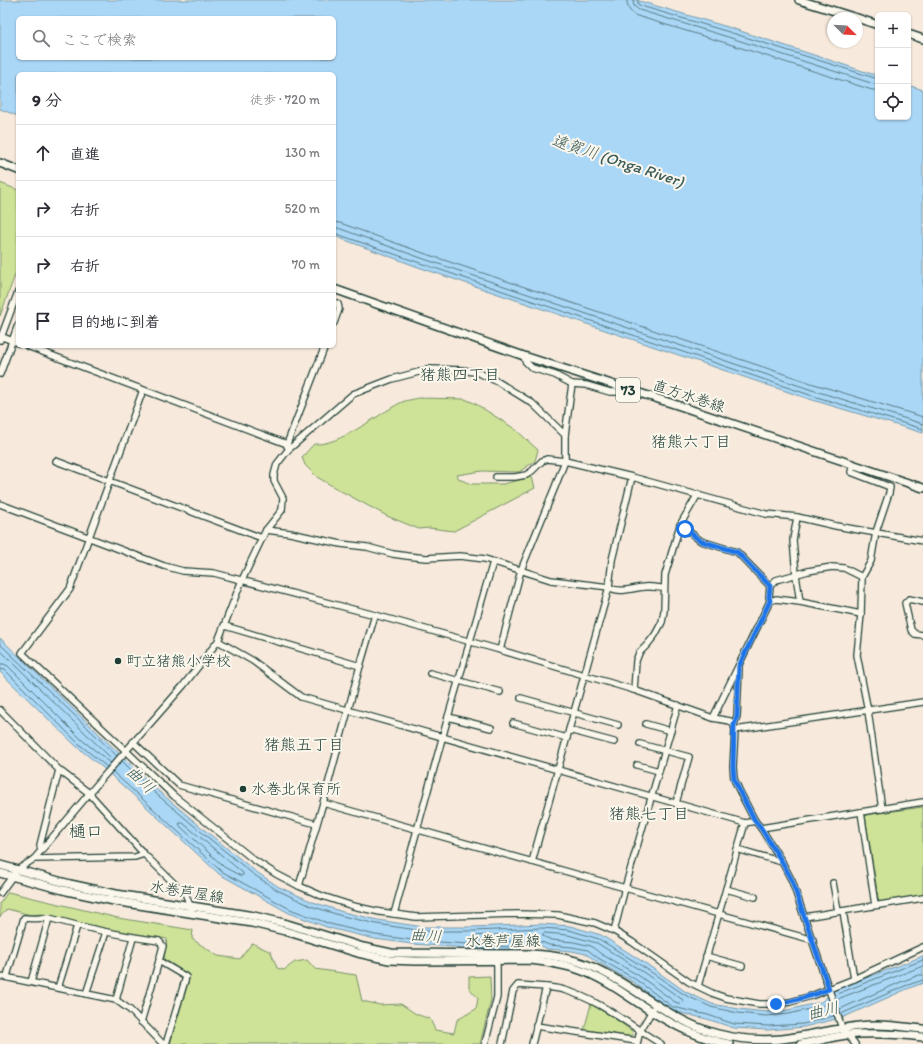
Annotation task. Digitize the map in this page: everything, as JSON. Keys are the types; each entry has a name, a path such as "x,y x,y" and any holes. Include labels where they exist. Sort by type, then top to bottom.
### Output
{"main road":[{"path":"799,0 838,12"},
{"path":"863,20 875,24"},
{"path":"911,35 923,39"},
{"path":"0,163 16,169"},
{"name":"直方水巻線","path":"336,290 524,356 677,405 923,488"},
{"name":"水巻芦屋線","path":"0,865 14,873"},
{"name":"水巻芦屋線","path":"0,873 14,873 191,910 254,916 284,923 363,947 391,953 496,957 539,954 566,958 600,970 615,979 678,1027 697,1036 729,1044"},
{"name":"水巻芦屋線","path":"653,1008 699,1028 739,1038 759,1040 781,1039 861,1026 886,1026 923,1029"},
{"name":"水巻芦屋線","path":"801,1044 843,1028 923,1037"}],"street":[{"path":"0,374 15,342 0,338 16,297"},
{"path":"336,303 338,304 339,309 336,317"},
{"path":"0,319 7,321"},
{"path":"40,348 287,447"},
{"path":"0,892 14,873 34,859 89,793 183,686 218,641 242,580 262,538 266,530 282,510 283,498 274,481 274,475 277,464 287,447 324,348"},
{"path":"524,356 525,361 532,368 555,375 572,384 586,385 610,392 620,392 624,388"},
{"path":"287,447 353,394 392,379 430,369 463,370 479,373 498,382 532,403 565,435"},
{"path":"500,650 521,570 556,487 565,461 565,435 572,384"},
{"path":"143,390 70,589 22,653 127,750 174,796 254,860 276,874 322,896 353,906 380,912 416,917 517,914 558,915 595,923 614,931 632,942 689,982 726,998 759,1004 790,1002 829,990 923,947"},
{"path":"496,477 515,477 526,475 542,460 547,459 565,461 698,494 766,514 797,517 836,526 923,541"},
{"path":"56,461 262,538"},
{"path":"853,464 851,472 890,487 876,532 871,561 862,577 861,614 857,655 868,711 882,808"},
{"path":"532,862 609,587 612,560 632,477"},
{"path":"634,690 636,661 639,653 655,635 662,622 664,611 665,575 680,525 698,494"},
{"path":"0,504 164,566 183,571 214,573 376,615 500,650 634,690 713,718 730,721 734,727"},
{"path":"797,517 793,540 800,602"},
{"path":"680,525 701,541 737,552 770,586"},
{"path":"266,530 290,533 341,544 367,547 407,556 426,558 460,556 485,559 551,580 609,587 614,590 631,590 645,586 664,588"},
{"path":"394,914 448,716 493,562"},
{"path":"713,718 770,601 770,586 776,580 808,571 832,567 844,568 862,577"},
{"path":"770,601 776,599 800,602 861,614"},
{"path":"923,602 909,599 905,603 911,630 915,634 923,635"},
{"path":"299,886 360,666 376,615"},
{"path":"224,626 360,666"},
{"path":"218,641 253,661 301,697 745,823 755,821"},
{"path":"739,666 737,716 734,727 734,779 755,821 782,862 792,881 843,1028 855,1044"},
{"path":"430,673 500,692"},
{"path":"726,692 731,690 738,693"},
{"path":"520,698 618,725"},
{"path":"734,727 868,711 923,702"},
{"path":"614,931 678,705"},
{"path":"0,710 59,770 89,793 144,854 186,895 191,910"},
{"path":"448,716 491,728"},
{"path":"513,722 566,738"},
{"path":"646,724 671,731"},
{"path":"569,730 614,742"},
{"path":"133,742 179,785 316,824"},
{"path":"640,744 689,757 676,803"},
{"path":"637,765 659,771"},
{"path":"41,850 40,845 59,770"},
{"path":"761,828 923,802"},
{"path":"323,803 812,940"},
{"path":"861,812 875,905"},
{"path":"698,986 745,823"},
{"path":"737,849 782,862"},
{"path":"34,859 135,857 144,854"},
{"path":"833,883 854,979"},
{"path":"726,889 755,897"},
{"path":"804,916 923,898"},
{"path":"7,976 24,918 32,920 49,918 77,926 133,938 159,941 163,946 141,1022"},
{"path":"31,982 49,918"},
{"path":"58,988 77,926"},
{"path":"86,994 106,932"},
{"path":"116,1000 133,938"},
{"path":"706,956 742,966"},
{"path":"484,1044 497,997 496,957"},
{"path":"159,961 186,977 166,1044"},
{"path":"0,976 7,976 116,1000 130,1010 163,1044"},
{"path":"502,1044 513,991 518,985 564,989 593,1001 660,1044"},
{"path":"532,1044 546,987"},
{"path":"536,1026 637,1042 640,1031 653,1008"}],"green space":[{"path":"0,183 16,189 16,272 0,316"},
{"path":"418,398 465,399 476,404 515,429 538,450 535,461 519,472 482,471 457,475 459,479 471,484 503,484 532,477 535,488 454,531 429,528 419,529 387,516 339,490 317,477 305,465 302,457 314,444 335,440 358,429 402,402"},
{"path":"923,807 923,896 879,903 865,815"},
{"path":"8,892 118,918 193,930 192,939 218,956 240,959 252,943 271,952 277,968 284,970 295,962 307,960 315,969 356,975 362,1001 380,1005 401,1004 416,1014 430,1019 435,1030 454,1033 457,1020 476,1009 478,998 469,988 469,977 490,976 491,1000 480,1044 170,1044 190,976 164,959 167,939 103,928 42,914 31,915 7,909 0,917 0,903"},
{"path":"591,1004 607,1013 632,1031 633,1035 628,1036 584,1030"}],"water":[{"name":"遠賀川 (Onga River)","path":"0,0 636,0 731,28 875,75 875,120 911,120 911,86 923,90 923,433 809,399 421,268 336,237 336,72 16,72 16,115 0,109"},
{"name":"曲川","path":"0,638 156,789 255,871 279,887 313,902 343,912 378,920 423,927 473,927 542,924 570,926 601,935 648,965 686,992 712,1004 739,1009 766,1012 788,1010 821,1002 835,990 923,956 923,983 844,1017 804,1027 768,1030 734,1028 707,1019 672,1011 633,982 586,954 547,949 542,946 524,945 511,951 412,944 375,939 329,928 289,913 219,874 102,767 77,747 0,672"}],"place":[{"name":"町立猪熊小学校","path":"118,661"},
{"name":"水巻北保育所","path":"243,789"}],"district":[{"name":"猪熊四丁目","path":"460,374"},
{"name":"猪熊六丁目","path":"691,441"},
{"name":"猪熊五丁目","path":"304,744"},
{"name":"猪熊七丁目","path":"649,813"},
{"name":"樋口","path":"86,831"}],"route":[{"path":"685,529 701,541 737,552 770,586 770,601 739,666 737,716 734,725 734,779 755,821 782,862 792,881 829,989 790,1002 776,1004"}]}
